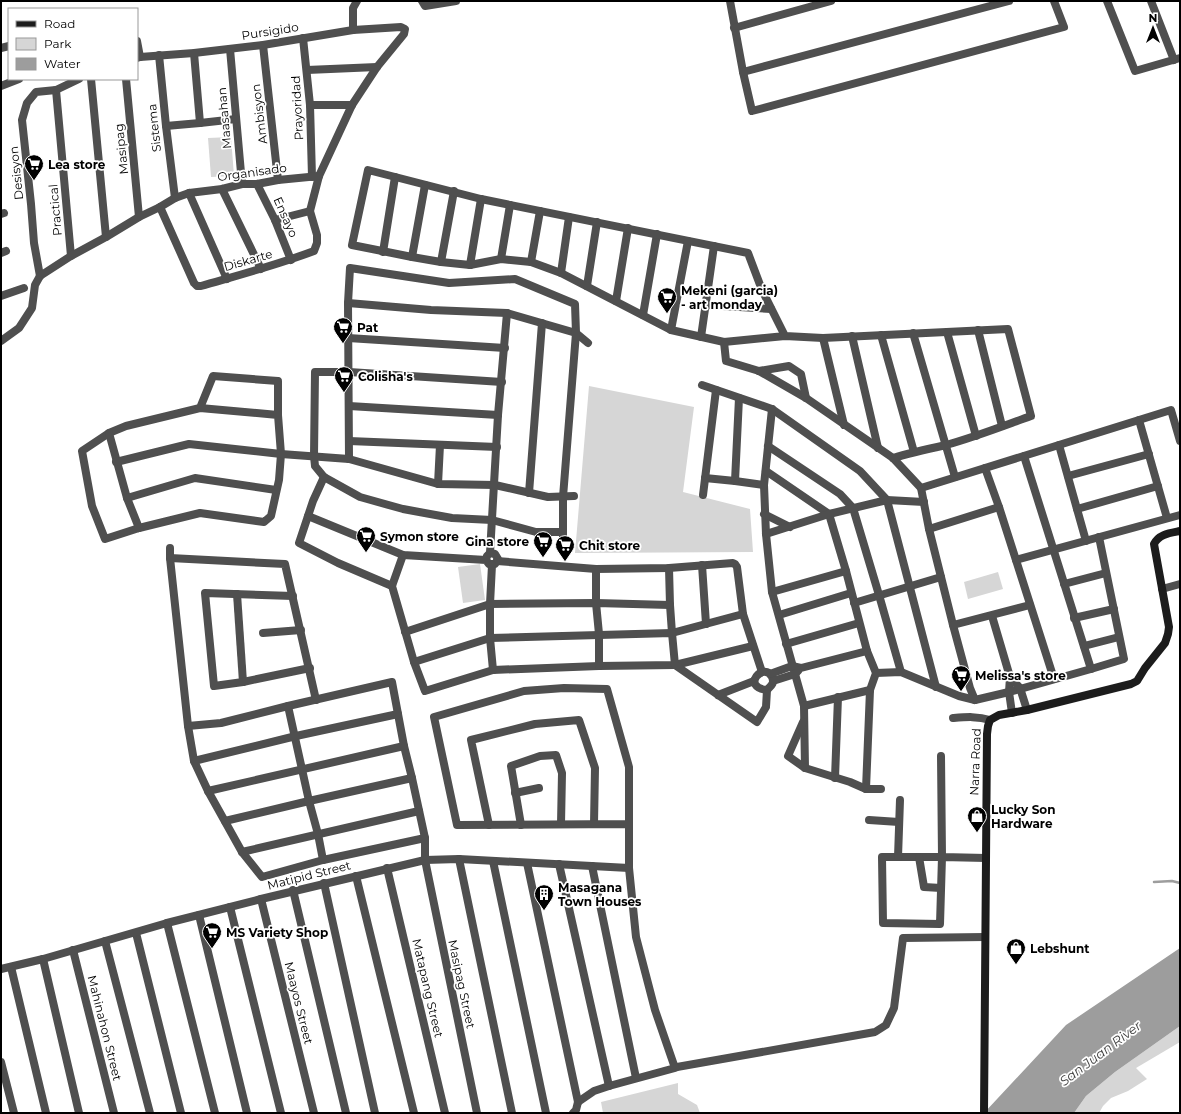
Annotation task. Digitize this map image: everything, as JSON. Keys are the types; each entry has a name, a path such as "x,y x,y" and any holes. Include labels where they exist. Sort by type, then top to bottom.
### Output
{"main road":[{"name":"Narra Road","path":"984,1113 986,734 990,720 999,715 1027,710 1131,684 1137,681 1167,640 1169,627 1154,544 1160,536 1180,531"}],"street":[{"path":"353,30 353,8 357,1"},
{"path":"422,1 425,6 456,1"},
{"path":"730,1 734,28 752,111 1064,27 1054,1"},
{"path":"734,28 831,1"},
{"path":"743,72 1009,1"},
{"path":"1107,1 1135,71 1177,59 1151,1"},
{"name":"Pursigido","path":"139,58 263,45 353,30 401,27 405,29 404,34 378,67"},
{"name":"Prayoridad","path":"303,38 307,70 315,177"},
{"name":"Ambisyon","path":"263,45 278,180"},
{"name":"Maasahan","path":"230,49 242,184"},
{"path":"194,53 200,124"},
{"name":"Sistema","path":"159,55 175,198"},
{"path":"307,70 378,67"},
{"path":"275,220 310,211 315,177 352,105 378,67"},
{"path":"1,86 16,80"},
{"name":"Desisyon","path":"40,276 34,242 32,204 22,120 27,103 36,92 56,90 77,80"},
{"path":"91,80 106,237"},
{"name":"Masipag","path":"126,80 140,217"},
{"name":"Practical","path":"56,90 71,256"},
{"path":"310,105 352,105"},
{"path":"166,126 200,124 236,119"},
{"path":"785,336 762,290 748,253 482,199 368,170 352,245 441,262 470,265 501,259 531,262 561,273 671,330 724,342 785,336 823,338 1008,328 1031,416 976,436 892,458"},
{"name":"Organisado","path":"40,276 71,256 175,198 189,193 222,189 242,184 257,184 278,180 315,177"},
{"path":"383,252 395,177"},
{"name":"Ensayo","path":"257,184 275,220 291,260"},
{"path":"412,257 425,185"},
{"path":"222,189 261,269"},
{"path":"441,262 454,191"},
{"path":"189,193 227,278"},
{"path":"470,265 482,199"},
{"path":"501,259 510,204"},
{"name":"Diskarte","path":"160,207 194,284 197,286 261,269 314,251 317,243 317,235 310,211"},
{"path":"531,262 540,211"},
{"path":"561,273 569,216"},
{"path":"587,286 597,222"},
{"path":"616,301 628,228"},
{"path":"643,315 657,234"},
{"path":"671,330 688,241"},
{"path":"701,337 714,246"},
{"path":"349,459 348,303 350,268 449,283 515,279 575,304 576,333 562,497 563,541"},
{"path":"1,341 20,328 32,308 36,285 40,276"},
{"path":"1,296 24,288"},
{"path":"348,303 431,310 507,313 576,333 588,343"},
{"path":"706,305 771,309"},
{"path":"493,670 490,638 492,520 498,415 507,313"},
{"path":"529,493 542,323"},
{"path":"978,330 1002,426"},
{"path":"947,332 976,436"},
{"path":"914,333 955,477"},
{"path":"881,335 914,452"},
{"path":"852,336 878,448"},
{"path":"348,338 505,348"},
{"path":"823,338 844,425"},
{"path":"724,342 726,361 759,371 806,398 892,458 921,488 929,529 953,625 970,688 975,700"},
{"path":"759,371 789,366 801,374 806,398"},
{"path":"502,382 348,372 315,372 315,466 324,477 360,497 403,509 452,518 492,520 536,532 562,532"},
{"path":"200,408 212,376 278,381 278,415 281,454 279,480 271,516 264,522 200,513 139,528 105,539 92,506 82,451 108,432 126,426 200,408 278,415"},
{"path":"702,385 772,409 860,471 887,500 936,687"},
{"path":"703,495 716,390"},
{"path":"735,481 739,398"},
{"path":"349,406 498,415"},
{"path":"772,409 764,485 764,514 772,592 786,644 796,669 804,706 805,768"},
{"path":"921,488 1171,410 1180,441"},
{"path":"1139,420 1167,518"},
{"path":"108,432 127,498 139,528"},
{"path":"349,441 497,447"},
{"path":"116,462 189,444 281,454 349,459 438,484 495,485 548,497 574,496"},
{"path":"438,484 440,445"},
{"path":"1059,445 1086,541"},
{"path":"768,446 840,494 853,508 901,672"},
{"path":"1068,476 1149,454"},
{"path":"1024,456 1090,669"},
{"path":"985,468 1054,679"},
{"path":"766,471 829,514 867,651 876,673 870,690 866,789"},
{"path":"324,477 313,501 299,543 338,563 392,586"},
{"path":"127,498 195,478 276,490"},
{"path":"706,478 764,485"},
{"path":"1077,509 1158,486"},
{"path":"766,534 829,514 887,500 924,502"},
{"path":"929,529 999,507"},
{"path":"764,514 790,527"},
{"path":"1016,560 1180,514"},
{"path":"308,516 403,555 491,560 596,569 669,568 735,564 743,614 762,672"},
{"path":"876,673 901,672 959,696 975,700 1124,659 1099,537"},
{"path":"170,548 188,726 194,762 208,791 242,852 262,877 323,860 424,838"},
{"path":"403,555 392,586 414,662 425,691 493,670 674,665 753,646"},
{"path":"170,558 285,564 310,668 316,700 220,723 188,726"},
{"path":"702,565 706,624"},
{"path":"669,568 674,665"},
{"path":"596,569 599,666"},
{"path":"772,592 846,571"},
{"path":"1064,584 1106,573"},
{"path":"854,603 942,577"},
{"path":"1162,589 1180,584"},
{"path":"778,615 851,592"},
{"path":"293,596 205,593 214,686 243,682 310,668"},
{"path":"237,594 243,682"},
{"path":"405,632 490,604 596,603 670,605"},
{"path":"953,625 1030,605"},
{"path":"1074,618 1114,609"},
{"path":"414,662 490,638 672,633 743,614"},
{"path":"992,616 1010,677 1008,692 1012,713"},
{"path":"786,644 859,623"},
{"path":"263,633 301,630"},
{"path":"1084,646 1119,637"},
{"path":"772,678 796,669 867,651"},
{"path":"674,665 757,722 766,707 767,690 772,685 772,678 766,672 762,672 756,675 754,681 755,685 759,689 767,690"},
{"path":"1010,677 1020,688 1027,710"},
{"path":"718,696 754,681"},
{"name":"Masipag Street","path":"316,700 392,682 424,838 424,860 477,1113"},
{"path":"578,1102 594,1091 675,1068 654,1010 636,937 629,868 629,824 629,768 607,689 564,688 524,691 434,717 457,825 629,824"},
{"path":"804,706 870,690"},
{"path":"835,778 838,697"},
{"path":"288,706 323,860"},
{"path":"194,762 296,736 398,714"},
{"path":"953,718 982,717 990,720"},
{"path":"489,825 471,740 534,724 579,720 595,768 594,824"},
{"path":"804,720 788,756 805,768 850,782 866,789 881,789"},
{"path":"208,791 404,746"},
{"path":"521,825 511,766 540,756 556,755 562,773 561,824"},
{"path":"941,756 942,857 940,924 883,923 882,857 942,857 986,858"},
{"path":"225,821 412,778"},
{"path":"515,793 538,788"},
{"path":"898,857 900,800"},
{"path":"242,852 419,811"},
{"path":"869,820 899,822"},
{"path":"919,857 924,887 941,888"},
{"path":"459,859 512,1113"},
{"name":"Matipid Street","path":"1,969 43,959 167,923 261,898 424,860 459,859 629,868"},
{"path":"493,861 546,1113"},
{"path":"527,863 578,1102 576,1110 573,1113"},
{"path":"559,864 609,1086"},
{"path":"592,866 636,1078"},
{"name":"Matapang Street","path":"387,868 445,1113"},
{"path":"356,876 414,1113"},
{"path":"324,883 376,1113"},
{"path":"293,890 346,1113"},
{"name":"Maayos Street","path":"261,898 314,1113"},
{"path":"230,907 281,1113"},
{"path":"199,915 247,1113"},
{"path":"167,923 215,1113"},
{"path":"136,933 181,1113"},
{"path":"677,1067 875,1032 886,1025 894,1008 902,938 985,937"},
{"path":"104,941 150,1113"},
{"name":"Mahinahon Street","path":"73,950 114,1113"},
{"path":"43,959 79,1113"},
{"path":"11,966 46,1113"},
{"path":"1,1062 14,1113"}],"green space":[{"path":"231,137 234,176 211,177 208,138"},
{"path":"589,386 694,407 683,492 750,509 753,552 575,553"},
{"path":"480,564 485,600 463,603 458,567"},
{"path":"998,572 1003,589 968,599 964,582"},
{"path":"1180,1026 1180,1042 1136,1068 1147,1079 1128,1091 1111,1098 1103,1106 1099,1113 1074,1113 1086,1096 1115,1072"},
{"path":"678,1083 678,1094 697,1105 700,1113 603,1113 601,1102"}],"water":[{"name":"San Juan River","path":"1180,948 1180,1026 1115,1072 1086,1096 1074,1113 984,1113 1066,1025"}],"waterway":[{"path":"1154,882 1172,881 1180,883"}],"place":[{"name":"Lea store","path":"34,181"},
{"name":"Mekeni (garcia) - art monday","path":"667,314"},
{"name":"Pat","path":"343,344"},
{"name":"Colisha's","path":"344,393"},
{"name":"Symon store","path":"366,553"},
{"name":"Gina store","path":"543,558"},
{"name":"Chit store","path":"565,562"},
{"name":"Melissa's store","path":"961,692"},
{"name":"Lucky Son Hardware","path":"977,833"},
{"name":"Masagana Town Houses","path":"544,911"},
{"name":"MS Variety Shop","path":"212,949"},
{"name":"Lebshunt","path":"1016,965"}]}
